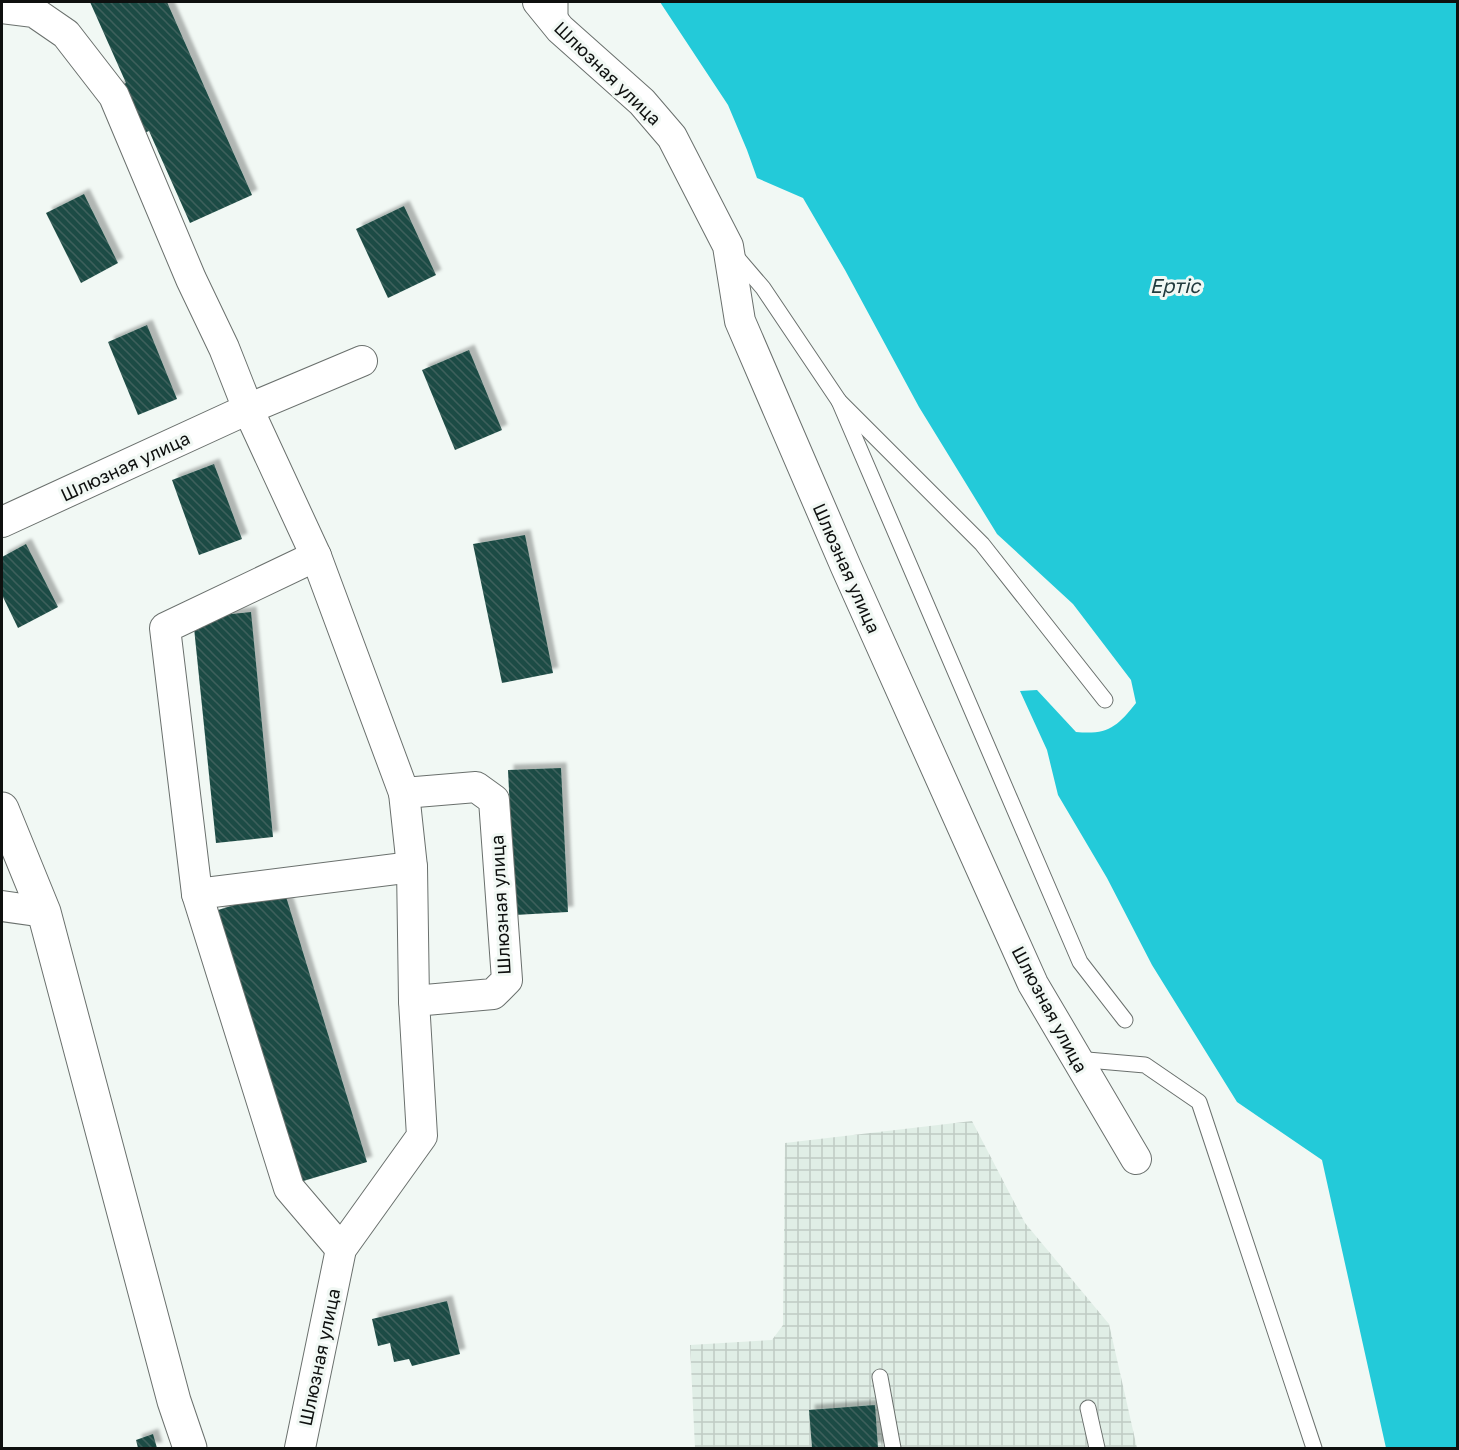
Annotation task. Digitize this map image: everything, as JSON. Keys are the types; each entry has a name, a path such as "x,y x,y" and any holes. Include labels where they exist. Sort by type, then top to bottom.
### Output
{"street":[{"name":"Шлюзная улица","path":"538,2 560,15 672,137 728,246 740,321 846,567 1033,984 1136,1159"},
{"path":"2,8 34,12 66,34 114,96 191,279 224,348 248,409 316,556 404,793 412,867 414,1001"},
{"name":"Шлюзная улица","path":"2,522 248,409 362,361"},
{"path":"316,556 165,628 197,894 290,1188 341,1249"},
{"name":"Шлюзная улица","path":"300,1449 341,1249 422,1136 414,1001 494,994 507,980 494,800 476,787 404,793"},
{"path":"2,809 44,912 174,1401 190,1449"},
{"path":"197,894 412,867"},
{"path":"2,906 44,912"}],"lane":[{"path":"728,246 763,288 839,401 1080,962 1125,1020"},
{"path":"839,401 982,544 1105,700"},
{"path":"1076,1059 1145,1065 1199,1102 1314,1449"},
{"path":"880,1377 893,1449"},
{"path":"1088,1408 1097,1449"}],"shaded area":[{"path":"972,1121 1025,1223 1109,1324 1137,1448 695,1448 690,1345 772,1340 783,1325 785,1143"}],"water":[{"name":"Ертіс","path":"660,2 1457,2 1457,1448 1386,1448 1322,1160 1237,1102 1152,965 1107,878 1058,795 1047,750 1020,691 1037,690 1076,732 1087,733 1111,728 1136,703 1131,680 1073,604 997,534 919,407 803,198 757,178 728,105"}],"building":[{"path":"90,2 167,2 252,195 190,223 149,131 137,136 116,88 126,83"},
{"path":"84,194 118,263 81,283 46,213"},
{"path":"404,206 436,275 388,298 356,229"},
{"path":"147,325 177,399 138,415 108,342"},
{"path":"469,350 502,430 455,450 422,370"},
{"path":"214,464 242,539 199,555 172,480"},
{"path":"525,535 553,673 502,683 473,544"},
{"path":"26,544 58,607 18,628 2,595 2,557"},
{"path":"251,612 273,837 216,843 193,618"},
{"path":"561,768 568,912 515,915 508,770"},
{"path":"284,890 367,1162 300,1182 218,910"},
{"path":"447,1301 460,1354 412,1366 409,1359 394,1362 390,1343 378,1346 372,1319"},
{"path":"875,1405 878,1448 812,1448 809,1410"},
{"path":"153,1434 157,1448 138,1448 136,1440"}]}
